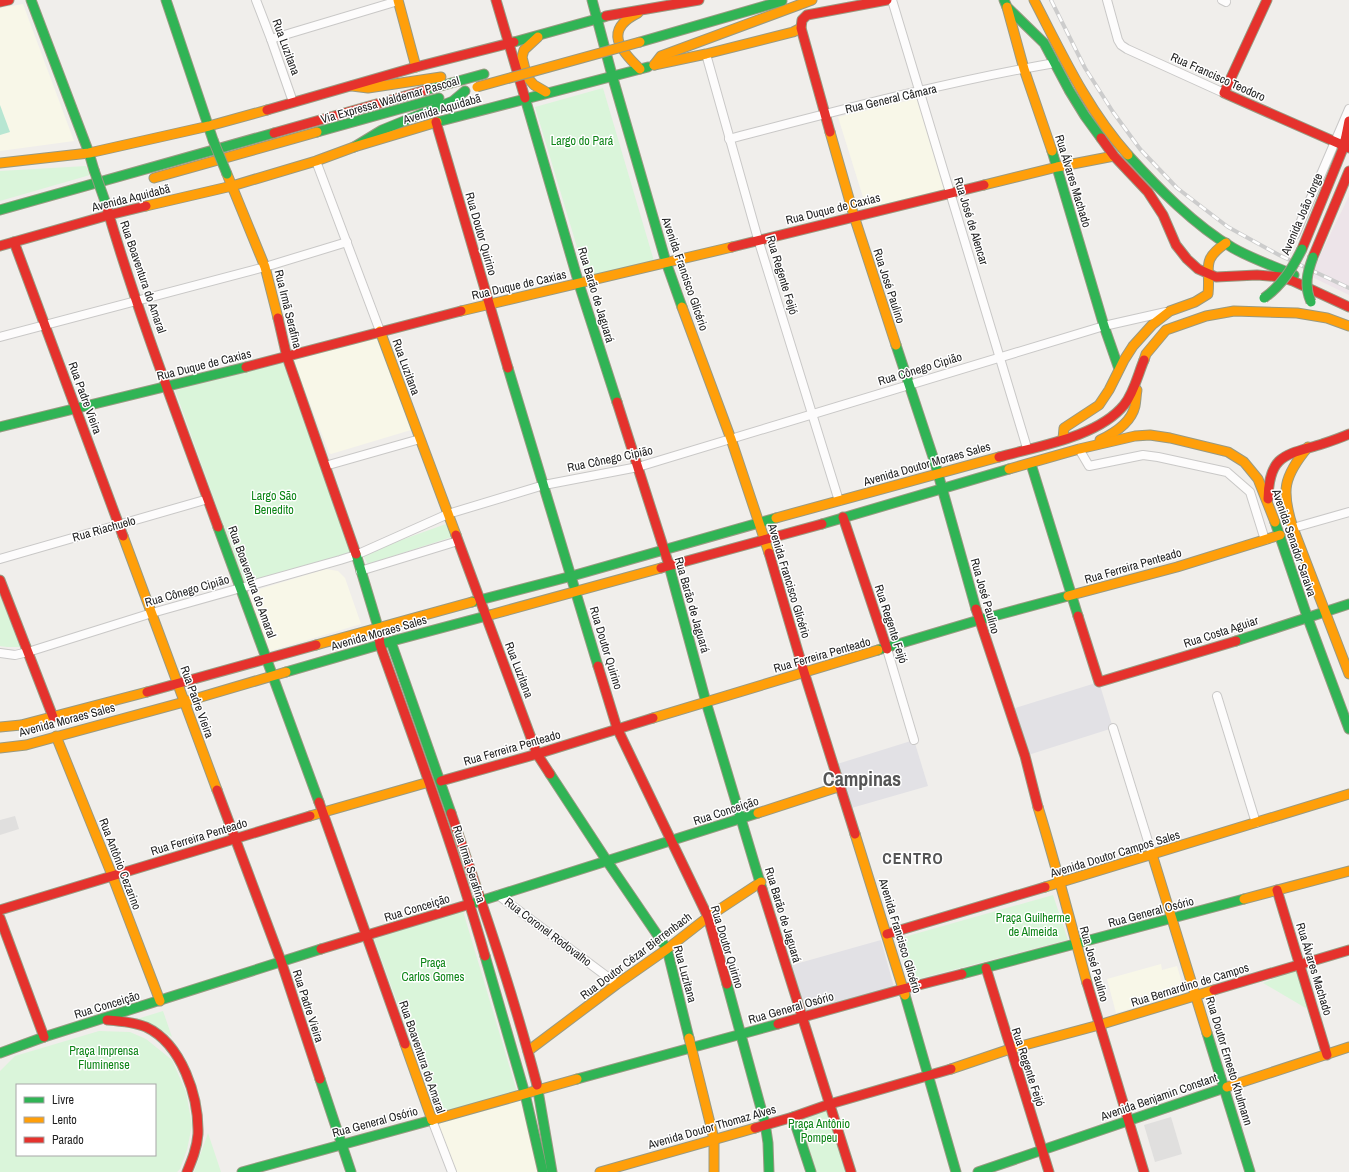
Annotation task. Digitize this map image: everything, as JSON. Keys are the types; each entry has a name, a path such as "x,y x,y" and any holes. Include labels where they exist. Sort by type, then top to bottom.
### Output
{"main road":[{"path":"0,2 9,0"},
{"name":"Rua Boaventura do Amaral","path":"32,0 89,152 119,250 167,387 323,812 432,1120"},
{"name":"Rua Irmã Serafina","path":"166,0 213,140 265,267 287,357 356,555 378,627 380,645 429,782 470,904 525,1094 543,1172"},
{"name":"Rua Barão de Jaguará","path":"496,0 580,284 669,566 706,702 760,882 851,1172"},
{"name":"Avenida Francisco Glicério","path":"592,0 602,17 612,75 666,262 731,439 759,523 804,672 887,934 956,1172"},
{"path":"0,163 89,152 209,126 416,67 539,36 658,0"},
{"path":"602,17 699,0"},
{"name":"Via Expressa Waldemar Pascoal","path":"148,180 785,0"},
{"path":"654,66 661,56 812,0"},
{"name":"Avenida Aquidabã","path":"0,246 109,215 232,186 316,161 354,147 436,122 546,92 793,32 800,28 802,20 807,15 887,0"},
{"path":"1007,6 1018,13 1026,11 1033,0"},
{"path":"1033,0 1082,93 1101,121 1118,144 1145,174 1164,192 1202,226 1226,244 1349,299"},
{"path":"1224,93 1267,0"},
{"path":"398,1 416,67"},
{"path":"1007,6 1044,43 1081,109 1114,156 1148,192 1163,215 1170,233 1180,251 1192,264 1208,274 1216,276 1246,274 1281,277 1349,307"},
{"name":"Rua Álvares Machado","path":"1007,6 1024,68 1057,167 1104,326 1119,370"},
{"path":"640,69 623,52 619,44 618,37 619,29 628,17 645,10"},
{"name":"Rua José Paulino","path":"800,28 854,216 938,474 979,620 1025,756 1037,805 1054,858 1059,883 1099,1025 1144,1172"},
{"path":"598,44 628,35"},
{"path":"539,36 524,50 522,57 527,77 534,85 546,92"},
{"path":"587,82 608,58"},
{"path":"507,68 530,62"},
{"name":"Via Expressa Waldemar Pascoal","path":"0,210 485,74 466,74 368,88 352,86"},
{"path":"354,147 382,130 453,101 465,91"},
{"name":"Rua Francisco Teodoro","path":"1224,93 1343,146"},
{"name":"Avenida João Jorge","path":"1234,311 1251,305 1264,298 1276,290 1286,278 1302,249 1343,146 1349,121"},
{"name":"Rua Doutor Quirino","path":"436,122 489,304 617,728 708,917 765,1124 768,1143 769,1172"},
{"name":"Rua Duque de Caxias","path":"0,427 287,357 380,331 489,304 580,284 950,192 1057,167 1114,156"},
{"path":"1327,318 1311,302 1306,290 1307,274 1349,171"},
{"path":"94,194 109,190"},
{"name":"Rua Padre Vieira","path":"14,242 281,961 351,1172"},
{"path":"1208,274 1208,263 1212,253 1226,244"},
{"name":"Rua Cônego Cipião","path":"1170,311 1204,298 1208,292 1208,274"},
{"path":"1063,439 1064,428 1099,405 1133,346 1146,331 1170,311"},
{"path":"1234,311 1284,312 1327,318 1349,326"},
{"name":"Avenida Doutor Moraes Sales","path":"664,550 1063,439 1097,426 1112,417 1125,404 1130,396 1146,354 1166,330 1179,324 1206,316 1234,311"},
{"name":"Rua Luzitana","path":"380,331 537,754 607,861 668,949 714,1139 714,1172"},
{"path":"764,540 1079,449 1111,434 1117,430 1130,416 1135,407 1140,368"},
{"path":"1268,501 1269,483 1276,464 1281,458 1292,452 1349,434"},
{"name":"Avenida Senador Saraiva","path":"1079,449 1135,436 1150,435 1170,438 1228,452 1252,471 1258,479 1268,501 1307,616 1349,729"},
{"name":"Avenida Senador Saraiva","path":"1308,447 1293,465 1288,474 1285,488 1288,513 1349,674"},
{"path":"1031,464 1072,595"},
{"name":"Rua Regente Feijó","path":"843,517 887,648"},
{"name":"Rua Ferreira Penteado","path":"441,781 537,754 617,728 979,620 1177,566 1280,535"},
{"name":"Avenida Moraes Sales","path":"0,748 26,745 184,702 380,645 764,540"},
{"name":"Avenida Moraes Sales","path":"0,727 21,725 178,684 378,627 664,550"},
{"path":"0,580 53,717"},
{"name":"Rua Costa Aguiar","path":"1072,595 1099,682 1204,651 1307,616 1349,604"},
{"name":"Rua Irmã Serafina","path":"391,642 441,781 481,900 528,1051 538,1090 552,1172"},
{"name":"Rua Antônio Cezarino","path":"56,736 112,875 160,1001"},
{"name":"Rua Ferreira Penteado","path":"0,910 323,812 429,782"},
{"name":"Rua Conceição","path":"4,1052 44,1037 281,961 470,904 841,786"},
{"name":"Avenida Doutor Campos Sales","path":"887,934 1349,794"},
{"name":"Rua Doutor Ernesto Khulmann","path":"1152,854 1250,1172"},
{"name":"Rua General Osório","path":"242,1172 903,989 1349,871"},
{"name":"Rua Doutor Cézar Bierrenbach","path":"528,1051 617,984 668,949 708,917 760,882"},
{"name":"Rua Álvares Machado","path":"1277,890 1327,1054"},
{"path":"0,918 44,1037"},
{"name":"Rua Bernardino de Campos","path":"830,1104 928,1076 1010,1049 1099,1025 1349,950"},
{"name":"Rua Regente Feijó","path":"986,968 1049,1172"},
{"path":"98,1020 120,1021 144,1027 160,1037 170,1046 178,1057 190,1085 199,1117 198,1138 195,1153 187,1172"},
{"name":"Avenida Benjamin Constant","path":"978,1172 1349,1047"},
{"path":"0,1059 4,1052"},
{"name":"Avenida Doutor Thomaz Alves","path":"600,1172 793,1117 830,1104"},
{"path":"793,1117 811,1172"}],"street":[{"name":"Rua Luzitana","path":"256,0 293,102"},
{"name":"Rua José de Alencar","path":"892,0 1027,448"},
{"name":"Rua Francisco Teodoro","path":"1107,0 1121,46 1224,93"},
{"path":"271,39 398,1"},
{"name":"Rua Regente Feijó","path":"706,54 758,239 839,501"},
{"name":"Rua General Câmara","path":"729,139 824,114 1024,68 1055,63"},
{"name":"Avenida João Jorge","path":"1295,235 1343,146 1349,109"},
{"name":"Rua Luzitana","path":"316,161 380,331"},
{"path":"0,337 265,267 346,242"},
{"name":"Rua Cônego Cipião","path":"0,654 16,655 28,652 152,613 356,555 448,514 544,485 638,467 1104,326 1170,311"},
{"path":"325,466 420,439"},
{"path":"1079,449 1089,466 1143,455 1227,472 1251,494 1265,540"},
{"name":"Rua Riachuelo","path":"0,559 208,499"},
{"path":"1293,528 1349,512"},
{"path":"360,571 458,541"},
{"name":"Rua Regente Feijó","path":"887,648 914,740"},
{"path":"1217,696 1256,823"},
{"name":"Rua Doutor Ernesto Khulmann","path":"1113,728 1152,854"},
{"name":"Rua Coronel Rodovalho","path":"498,895 617,984"},
{"name":"Rua Boaventura do Amaral","path":"432,1120 452,1172"}],"shaded area":[{"path":"23,4 74,141 0,151 0,8"},
{"path":"920,98 947,191 867,210 838,117"},
{"path":"1349,196 1349,295 1310,276"},
{"path":"378,334 411,430 331,454 329,453 292,357"},
{"path":"326,569 338,571 345,578 361,624 267,652 247,593"},
{"path":"1099,682 1113,728 1025,756 1009,710"},
{"path":"914,740 928,786 848,809 834,765"},
{"path":"15,816 19,829 0,835 0,820"},
{"path":"881,940 894,987 805,1011 792,965"},
{"path":"1161,964 1162,970 1177,966 1185,993 1116,1013 1107,979"},
{"path":"522,1097 539,1172 456,1172 437,1120"},
{"path":"1171,1117 1182,1154 1155,1162 1144,1125"}],"green space":[{"name":"Largo do Pará","path":"603,88 654,261 586,277 535,107"},
{"path":"0,105 10,132 0,135"},
{"path":"86,166 90,175 0,201 0,171"},
{"name":"Largo São Benedito","path":"283,363 351,553 244,583 175,390"},
{"path":"446,524 452,537 368,564 362,554"},
{"path":"0,595 20,647 0,646"},
{"name":"Praça Guilherme de Almeida","path":"1053,895 1068,940 910,981 897,939"},
{"name":"Praça Carlos Gomes","path":"463,911 517,1092 438,1114 374,939"},
{"path":"1298,969 1309,1010 1263,983"},
{"path":"163,1011 172,1037 154,1025 137,1019"},
{"name":"Praça Imprensa Fluminense","path":"99,1031 130,1032 146,1039 172,1060 186,1092 192,1125 187,1150 180,1169 177,1172 0,1172 0,1071 15,1056"},
{"name":"Praça Antônio Pompeu","path":"833,1106 852,1172 812,1172 793,1117"},
{"path":"208,1133 221,1172 194,1172"}],"railway":[{"path":"1051,0 1085,68 1113,112 1140,149 1177,188 1228,227 1279,255 1349,288"}],"traffic: fast":[{"path":"31,0 89,153 94,170"},
{"path":"166,0 213,140"},
{"path":"592,0 666,262 682,307"},
{"path":"1004,0 1007,7 1044,43 1069,90 1101,138"},
{"path":"640,42 782,1"},
{"path":"514,42 604,17"},
{"path":"437,122 648,67"},
{"path":"426,90 484,74"},
{"path":"354,147 382,130 453,101 465,91"},
{"path":"317,132 439,98"},
{"path":"525,98 579,284 617,402"},
{"path":"0,210 274,133"},
{"path":"213,140 227,174"},
{"path":"1052,151 1104,326 1119,369"},
{"path":"1128,155 1177,205 1219,239 1248,256 1294,275"},
{"path":"94,170 106,204"},
{"path":"1264,298 1276,288 1286,276 1302,249"},
{"path":"1311,302 1307,280 1313,257"},
{"path":"896,345 935,463 976,609"},
{"path":"0,427 246,367"},
{"path":"508,368 598,666"},
{"path":"1031,464 1078,616"},
{"path":"822,524 1009,469"},
{"path":"472,602 572,576 776,518"},
{"path":"1275,522 1307,616 1349,729"},
{"path":"218,527 319,802"},
{"path":"356,554 378,627"},
{"path":"668,562 706,702 762,889"},
{"path":"878,650 979,620 1068,596"},
{"path":"1236,641 1349,604"},
{"path":"286,672 396,640 490,615"},
{"path":"391,642 451,813"},
{"path":"550,774 667,949 689,1038"},
{"path":"474,903 758,813"},
{"path":"962,974 1244,899"},
{"path":"0,1053 44,1037 321,949"},
{"path":"485,956 525,1094 543,1172"},
{"path":"727,984 765,1123 768,1143 769,1172"},
{"path":"905,995 956,1172"},
{"path":"577,1079 778,1024"},
{"path":"1207,1033 1250,1172"},
{"path":"320,1079 351,1172"},
{"path":"537,1085 552,1172"},
{"path":"978,1172 1227,1087"},
{"path":"793,1117 811,1172"},
{"path":"242,1172 432,1120"}],"traffic: slow":[{"path":"398,0 416,67"},
{"path":"654,65 661,56 812,0"},
{"path":"1034,0 1065,61 1088,100 1113,137 1128,155"},
{"path":"1007,7 1024,69 1052,151"},
{"path":"638,13 621,26 618,33 618,40 626,55 640,69"},
{"path":"654,65 706,54 793,32 801,28"},
{"path":"538,37 524,50 522,57 527,77 534,85 546,92"},
{"path":"477,87 640,42"},
{"path":"352,86 368,88 441,77"},
{"path":"0,163 89,153 209,126 267,110"},
{"path":"146,206 232,186 437,122"},
{"path":"154,178 317,132"},
{"path":"830,132 854,216 896,345"},
{"path":"984,185 1057,167 1114,156"},
{"path":"227,174 265,267 278,318"},
{"path":"1063,439 1064,428 1099,405 1133,346 1152,325 1170,311 1195,302 1208,294 1208,265 1213,255 1226,243"},
{"path":"461,311 732,247"},
{"path":"682,307 731,439 769,553"},
{"path":"1144,360 1146,354 1166,330 1206,316 1234,311 1297,313 1327,318 1349,326"},
{"path":"380,331 456,535"},
{"path":"1100,440 1117,431 1130,418 1135,406 1137,390"},
{"path":"1009,469 1079,449 1135,436 1150,435 1170,438 1228,452 1244,462 1258,479 1275,522"},
{"path":"1308,447 1293,467 1289,476 1286,494 1287,504 1293,528 1349,674"},
{"path":"776,518 999,457"},
{"path":"1068,596 1177,567 1280,535"},
{"path":"123,536 217,790"},
{"path":"490,615 661,568"},
{"path":"316,645 472,602"},
{"path":"653,718 878,650"},
{"path":"0,748 26,745 184,702 286,672"},
{"path":"0,727 21,725 147,692"},
{"path":"56,736 112,875 160,1001"},
{"path":"310,816 429,782"},
{"path":"758,813 841,786"},
{"path":"1045,887 1349,794"},
{"path":"1038,807 1087,983"},
{"path":"855,834 905,995"},
{"path":"1152,854 1207,1033"},
{"path":"1244,899 1349,871"},
{"path":"528,1051 708,917 761,882"},
{"path":"951,1069 1010,1049 1099,1025 1214,990"},
{"path":"689,1038 714,1139 714,1172"},
{"path":"405,1044 432,1120"},
{"path":"1227,1087 1349,1047"},
{"path":"432,1120 577,1079"},
{"path":"600,1172 755,1128"}],"traffic: jam":[{"path":"0,2 9,0"},
{"path":"496,0 525,98"},
{"path":"606,16 699,0"},
{"path":"830,132 801,28 802,20 807,15 887,0"},
{"path":"1267,0 1224,93 1349,148"},
{"path":"267,110 416,67 514,42"},
{"path":"274,133 426,90"},
{"path":"1302,249 1344,146 1349,121"},
{"path":"436,122 508,368"},
{"path":"1101,138 1114,156 1148,192 1163,215 1176,245 1187,259 1198,269 1216,277 1257,275 1281,277 1349,307"},
{"path":"1313,257 1349,171"},
{"path":"732,247 984,185"},
{"path":"106,205 145,327 218,527"},
{"path":"0,246 146,206"},
{"path":"14,242 123,536"},
{"path":"246,367 461,311"},
{"path":"278,318 287,357 356,554"},
{"path":"999,457 1049,444 1083,433 1113,416 1124,405 1130,395 1144,360"},
{"path":"617,402 668,562"},
{"path":"1268,499 1269,484 1272,473 1276,465 1282,459 1289,454 1349,434"},
{"path":"843,517 887,649"},
{"path":"661,568 822,524"},
{"path":"456,535 537,754 550,774"},
{"path":"769,553 804,672 855,834"},
{"path":"0,580 53,717"},
{"path":"976,609 1025,756 1038,807"},
{"path":"1078,616 1099,682 1236,641"},
{"path":"379,637 380,645 422,761 448,839 485,956"},
{"path":"147,692 316,645"},
{"path":"598,666 617,728 708,917 727,984"},
{"path":"441,781 537,754 653,718"},
{"path":"217,790 281,961 320,1079"},
{"path":"319,802 405,1044"},
{"path":"451,813 486,914 537,1085"},
{"path":"0,910 310,816"},
{"path":"887,934 1045,887"},
{"path":"762,889 851,1172"},
{"path":"1277,890 1327,1055"},
{"path":"321,949 470,904"},
{"path":"0,918 44,1037"},
{"path":"1214,990 1349,950"},
{"path":"986,968 1049,1172"},
{"path":"778,1024 962,974"},
{"path":"1087,983 1144,1172"},
{"path":"107,1020 122,1021 146,1027 159,1035 179,1059 191,1088 198,1119 197,1144 187,1172"},
{"path":"755,1128 830,1104 951,1069"}],"district":[{"name":"Campinas","path":"862,779"},
{"name":"CENTRO","path":"913,858"}]}
